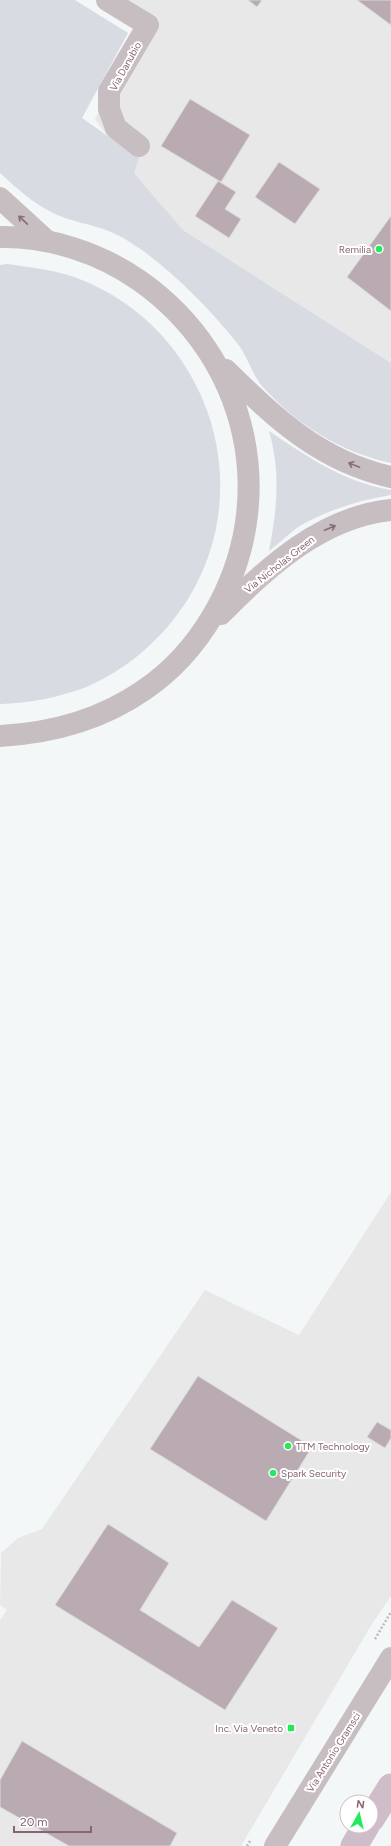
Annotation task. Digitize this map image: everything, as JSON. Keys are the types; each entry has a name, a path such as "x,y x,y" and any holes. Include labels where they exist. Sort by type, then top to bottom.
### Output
{"street":[{"name":"Via Danubio","path":"107,0 148,25 109,91 109,109 116,128 139,146"},
{"path":"0,198 47,241"},
{"path":"0,237 47,241 76,249 104,260 130,274 154,291 177,311 196,333 213,358 232,395 244,435 249,476 248,510 239,558 224,596 203,632 176,663 145,690 109,711 71,726 30,734 0,736"},
{"path":"213,358 282,424 309,443 342,460 373,473 391,477"},
{"name":"Via Nicholas Green","path":"203,632 242,592 299,546 325,529 353,518 391,510"},
{"name":"Via Antonio Gramsci","path":"275,1846 391,1658"}],"shaded area":[{"path":"0,0 75,0 128,33 82,118 139,158 134,173 183,230 391,363 391,463 355,452 337,444 304,424 288,412 261,385 240,348 227,330 180,282 142,250 111,232 67,219 53,213 25,195 0,173"},
{"path":"107,0 391,0 391,363 183,230 134,173 95,119 109,91 148,25"},
{"path":"7,264 38,268 68,275 100,288 130,307 157,330 179,357 199,392 213,430 220,468 219,507 212,544 198,581 177,615 150,645 127,664 110,675 84,688 63,695 42,699 0,704 0,265"},
{"path":"269,431 312,459 342,475 357,481 391,490 391,495 346,506 324,514 303,524 269,551 276,506 276,476 273,446"},
{"path":"391,1192 391,1596 372,1624 241,1846 0,1846 0,1620 7,1610 0,1605 1,1553 18,1538 42,1529 205,1290 299,1335"}],"building":[{"path":"248,0 262,0 257,7"},
{"path":"357,0 391,0 391,25"},
{"path":"190,99 250,135 221,182 161,146"},
{"path":"279,162 320,189 295,224 255,197"},
{"path":"218,181 236,192 225,209 241,219 229,238 195,216"},
{"name":"Remilia","path":"391,216 391,311 347,277"},
{"path":"198,1376 312,1447 266,1521 150,1449"},
{"path":"377,1422 391,1430 391,1438 385,1448 367,1437"},
{"path":"108,1524 169,1563 140,1610 199,1647 232,1600 278,1628 225,1710 55,1605"},
{"path":"22,1741 177,1833 170,1846 69,1846 0,1807 0,1780"}],"waterway":[{"path":"379,1806 391,1787"},
{"path":"354,1846 361,1834"}],"place":[{"name":"Remilia","path":"379,249"},
{"name":"TTM Technology","path":"288,1446"},
{"name":"Spark Security","path":"273,1473"},
{"name":"Inc. Via Veneto","path":"291,1728"}]}
